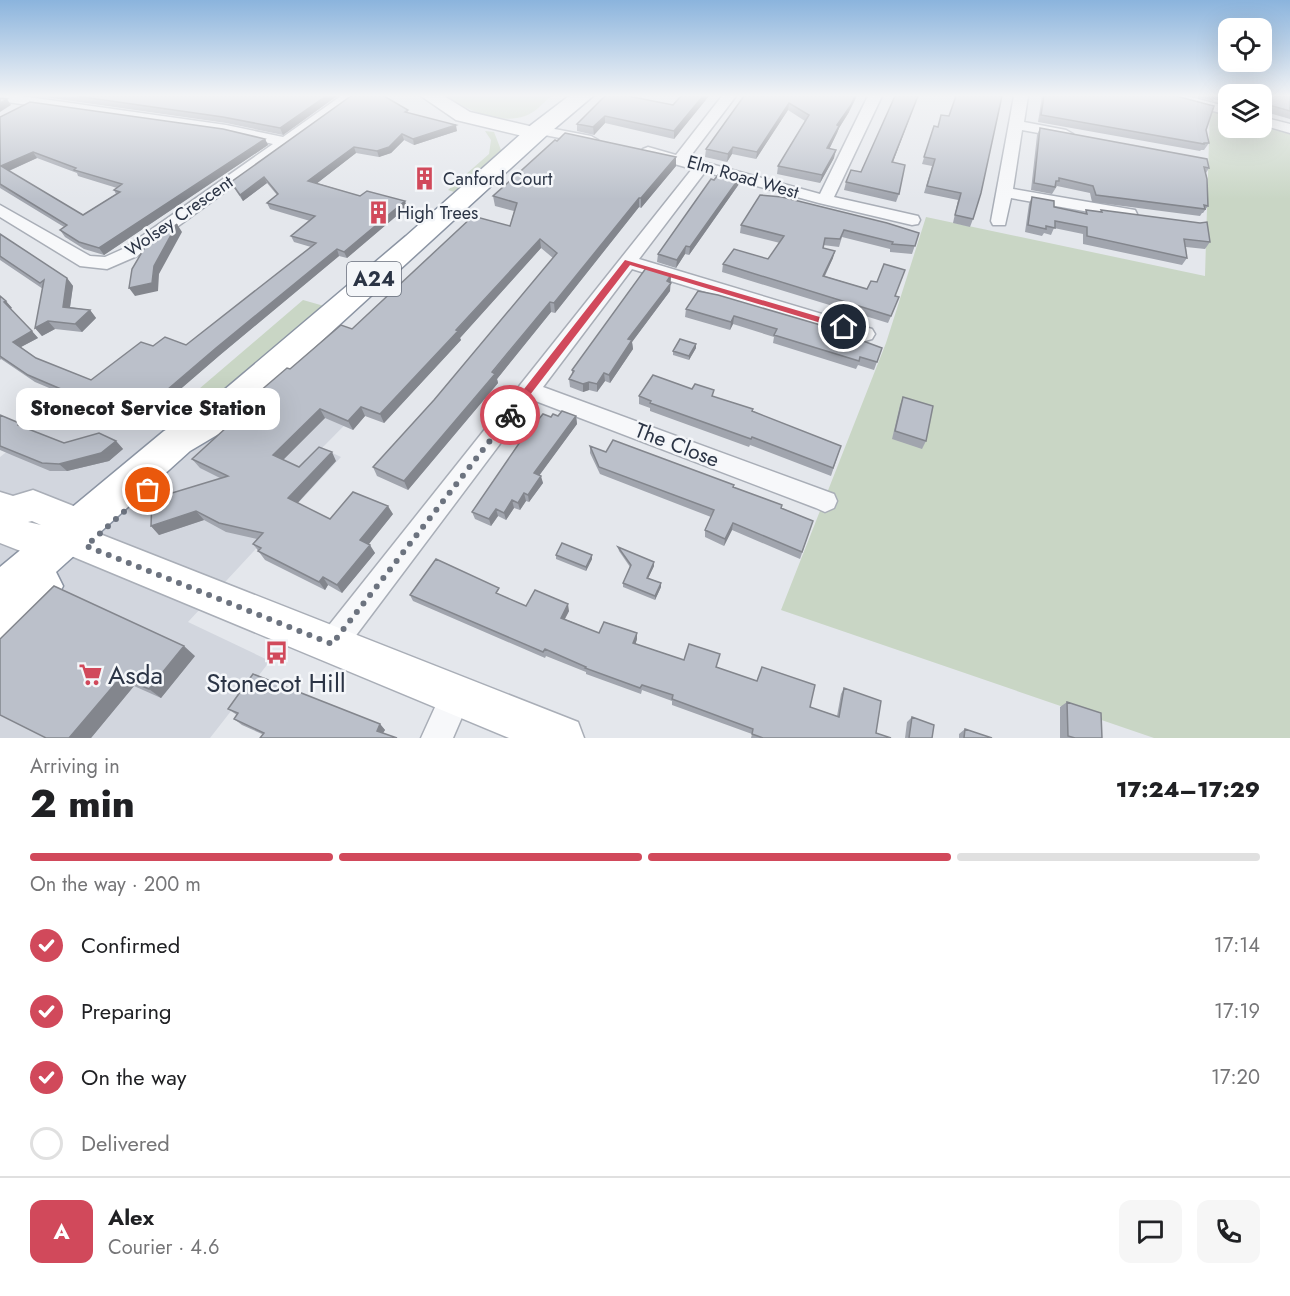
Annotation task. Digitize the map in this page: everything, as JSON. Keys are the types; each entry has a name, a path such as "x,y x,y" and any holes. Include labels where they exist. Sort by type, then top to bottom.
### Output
{"highway":[{"name":"A24","path":"0,594 76,541 194,448 210,422 416,242 537,131"},
{"name":"A24","path":"0,623 76,541"}],"main road":[{"path":"6,509 9,530 36,543 76,541 562,738"}],"street":[{"path":"231,130 285,142"},
{"name":"Wolsey Crescent","path":"0,210 86,262 107,262 132,252 301,130"},
{"path":"332,644 628,262 709,130"},
{"path":"825,200 858,130"},
{"path":"999,221 1016,130"},
{"path":"1048,130 1079,136"},
{"path":"537,131 609,144"},
{"name":"Elm Road West","path":"629,148 825,200 912,220"},
{"path":"1005,192 1149,217"},
{"path":"628,262 866,334"},
{"name":"The Close","path":"529,390 825,501"},
{"path":"438,738 457,694"}],"shaded area":[{"path":"408,361 322,448 341,457 188,622 270,661 210,738 0,738 0,457 89,387 162,417 223,437"}],"green space":[{"path":"1209,130 1218,130 1218,138 1272,138 1272,130 1290,130 1290,738 1154,738 781,610 886,343 926,217 1205,276"},
{"path":"485,131 494,132 501,150 454,192 448,190 489,154 491,140"},
{"path":"303,300 324,306 267,355 188,417 172,412"}],"building":[{"path":"0,130 229,130 265,139 99,248 79,242 60,230 67,225 0,184","holes":["33,152 76,168 74,170 122,184 114,190 120,192 83,215 1,166"]},
{"path":"303,130 439,130 413,139 402,134 389,147 377,151 354,147 308,181 360,196 367,191 405,201 344,252 337,249 216,348 146,408 154,411 141,423 28,375 0,356 0,296 32,331 13,342 36,358 91,380 141,342 153,346 165,337 186,345 316,243 291,236 315,216 267,203 278,194 264,177 240,195 231,182"},
{"path":"719,130 771,130 757,152 733,147 728,154 706,149"},
{"path":"800,130 837,130 827,148 836,150 822,175 778,166"},
{"path":"880,130 904,130 892,162 905,165 899,194 846,182 851,170 861,172"},
{"path":"933,130 995,130 973,219 955,215 961,193 927,186 935,159 924,157"},
{"path":"1040,130 1053,130 1207,159 1209,168 1204,167 1208,206 1204,205 1205,209 1096,195 1093,186 1059,178 1055,187 1034,183"},
{"path":"1128,130 1206,130 1209,143"},
{"path":"565,133 676,157 639,198 554,303 550,302 492,372 495,374 404,481 373,467 434,400 557,253 540,239 380,414 361,407 348,421 320,409 273,455 299,467 319,447 332,452 288,498 330,519 353,492 388,506 360,540 370,545 337,585 323,577 319,582 258,551 261,548 253,544 263,533 219,523 196,511 151,526 152,499 228,476 192,459 263,394 259,392 287,368 290,369 341,325 352,329 473,216 510,226 517,203 493,196"},
{"path":"721,171 740,177 690,247 686,246 677,260 658,254 711,179 714,180"},
{"path":"760,195 782,197 919,233 915,246 892,244 893,242 844,230 840,239 825,238 823,248 835,251 823,276 867,289 871,281 877,282 884,264 905,270 895,296 899,297 891,316 723,264 734,249 768,259 784,236 741,225"},
{"path":"1032,197 1054,201 1054,207 1087,214 1086,210 1102,212 1101,210 1207,222 1210,242 1184,239 1187,258 1087,236 1087,227 1055,221 1055,228 1046,226 1046,229 1028,225"},
{"path":"177,224 154,266 152,283 129,288 132,269 145,247"},
{"path":"0,234 67,278 63,307 90,310 75,324 48,321 35,328 44,280 40,283 0,256"},
{"path":"646,268 671,275 667,281 671,283 628,339 632,340 609,375 604,373 597,384 589,382 583,384 569,379 574,371 572,370"},
{"path":"698,291 817,324 882,348 877,362 860,357 859,361 774,335 777,329 734,316 731,322 686,309"},
{"path":"680,339 696,344 689,356 673,351"},
{"path":"653,375 692,389 695,384 714,390 712,396 753,409 752,411 841,446 833,468 752,437 751,439 650,403 651,401 639,396"},
{"path":"903,397 933,406 926,441 895,431"},
{"path":"562,411 576,416 534,473 541,476 528,495 524,493 518,503 512,500 504,513 496,509 489,519 472,512 520,442 543,414 551,417 553,414 558,416"},
{"path":"0,415 19,423 18,425 64,443 99,433 116,441 101,453 59,464 42,463 0,446"},
{"path":"613,440 734,485 733,487 782,505 781,508 813,521 802,552 733,523 725,539 705,530 714,510 599,467 590,446 606,452"},
{"path":"562,543 592,555 586,567 556,555"},
{"path":"618,547 654,562 647,578 661,583 655,596 623,583 631,565"},
{"path":"436,559 499,588 496,593 526,606 535,590 568,604 561,618 599,633 604,622 637,633 633,643 684,660 689,644 720,654 716,667 757,681 762,667 815,685 810,707 839,717 844,688 881,701 876,733 891,738 763,738 752,734 753,729 672,699 673,695 642,685 640,688 585,668 545,649 543,652 410,595"},
{"name":"Asda","path":"54,586 184,646 149,689 121,677 69,738 46,738 0,715 0,639"},
{"path":"253,674 380,724 377,731 397,738 260,738 264,733 234,719 238,713 228,709"},
{"path":"1067,702 1101,713 1102,738 1068,736"},
{"path":"912,717 934,725 932,738 909,738"},
{"path":"965,729 992,738 964,738"}],"way so far":[{"path":"148,490 86,546 332,644 510,415"}],"place":[{"name":"Canford Court","path":"425,179"},
{"name":"High Trees","path":"379,213"},
{"name":"Stonecot Service Station","path":"148,490"},
{"name":"Stonecot Hill","path":"276,652"},
{"name":"Asda","path":"90,675"}],"route":[{"path":"510,415 628,262 844,327"}]}
